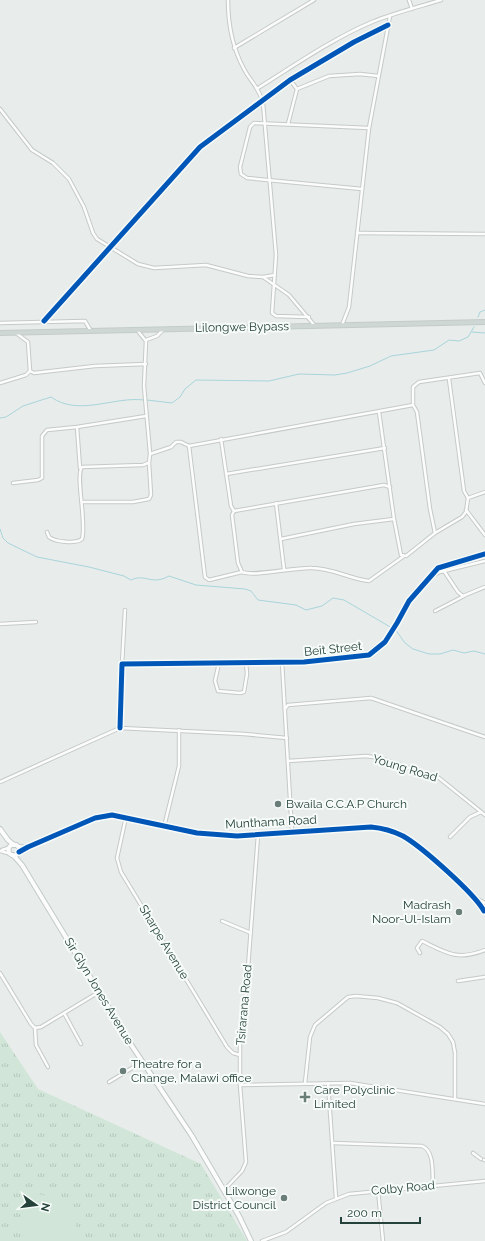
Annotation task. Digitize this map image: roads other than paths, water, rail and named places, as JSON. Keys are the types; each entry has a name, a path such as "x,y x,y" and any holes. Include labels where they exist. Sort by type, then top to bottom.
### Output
{"main road":[{"name":"Lilongwe Bypass","path":"0,333 485,322"},
{"path":"0,829 12,855 22,865"},
{"path":"4,836 16,845 22,865"},
{"path":"8,848 16,845"},
{"path":"12,855 17,855 19,852"},
{"name":"Sir Glyn Jones Avenue","path":"22,865 142,1062 192,1136 239,1216 251,1241"}],"street":[{"path":"228,0 228,23 234,48 244,70 258,88 262,100 276,255 272,313 276,316 309,318"},
{"path":"234,48 314,0"},
{"path":"410,0 412,9"},
{"path":"258,88 333,42 371,22 441,0"},
{"path":"342,326 349,307 369,128 390,16"},
{"path":"44,321 200,147 290,80 336,52 388,25"},
{"path":"297,90 329,76 360,74 378,76"},
{"path":"288,124 297,90 290,80"},
{"path":"0,109 32,150 48,160 68,179 84,207 93,233 97,239 138,264 154,268 206,265 216,266 234,273 263,277 275,275"},
{"path":"362,189 247,178 244,177 240,171 250,127 254,123 369,128"},
{"path":"357,233 485,234"},
{"path":"263,277 289,295 315,326"},
{"path":"0,323 85,321 91,331"},
{"path":"146,340 157,336 164,329"},
{"path":"82,502 148,500 151,495 149,463 150,454 146,416 146,340 137,330"},
{"path":"30,332 27,341 30,371"},
{"path":"15,333 27,341"},
{"path":"30,371 36,373 95,366 146,364"},
{"path":"0,383 26,375 30,371"},
{"path":"435,534 430,509 417,412 413,405 413,388 416,384 480,374 485,383"},
{"path":"189,446 188,449 205,577 209,580 242,572 248,574 284,569 316,568 370,580 435,534 462,517 466,510 468,498 464,491 449,379"},
{"path":"150,454 171,447 178,441 189,446 413,405"},
{"path":"379,412 400,554 404,556"},
{"path":"13,482 38,480 42,478 42,436 45,431 146,416"},
{"path":"46,532 53,540 81,540 83,537 77,427"},
{"path":"221,439 230,506 234,511"},
{"path":"226,474 385,448"},
{"path":"80,468 86,466 144,465 149,463"},
{"path":"234,511 384,484 390,487"},
{"path":"468,498 485,492"},
{"path":"276,503 284,569"},
{"path":"466,510 485,535"},
{"path":"234,511 232,515 238,563 242,572"},
{"path":"281,539 354,524 394,519"},
{"name":"Beit Street","path":"122,664 304,662 368,655 373,653 393,631 409,601 440,566 485,554"},
{"path":"429,578 444,571 485,561"},
{"path":"444,571 458,592 465,596"},
{"path":"435,611 485,587"},
{"path":"120,728 125,610"},
{"path":"0,624 36,622"},
{"path":"219,663 215,681 218,691 240,693 244,692 245,687 246,662"},
{"path":"282,662 292,833"},
{"path":"285,709 288,705 371,698 485,737"},
{"path":"0,782 120,728 179,730 287,738"},
{"path":"164,827 179,766 179,730"},
{"name":"Young Road","path":"288,762 366,756 380,758 439,778 485,815"},
{"path":"450,837 470,817 481,812"},
{"name":"Munthama Road","path":"19,852 95,818 112,815 164,827 204,834 237,836 292,833 364,826 390,830 402,836 420,848 475,898"},
{"name":"Sharpe Avenue","path":"126,817 117,858 122,872 226,1047 233,1053 240,1055"},
{"name":"Tsirarana Road","path":"224,1191 242,1171 246,1162 240,1085 240,1032 246,1000 258,835"},
{"name":"Munthama Road","path":"16,845 28,847"},
{"path":"8,848 0,851 12,855"},
{"path":"475,898 485,903"},
{"path":"475,898 485,912"},
{"path":"485,907 485,912"},
{"path":"222,921 250,933"},
{"path":"420,953 417,948 422,942 441,952 451,954 469,955 485,950"},
{"path":"0,973 31,1024 35,1028 36,1045 48,1067"},
{"path":"458,981 485,978"},
{"path":"35,1028 41,1027 99,992"},
{"path":"305,1083 310,1037 316,1025 348,997 356,996 378,998 397,1003 440,1027 448,1034 455,1053 455,1098"},
{"path":"64,1013 81,1044"},
{"path":"109,1082 142,1062"},
{"path":"240,1085 305,1083 359,1084 455,1098 485,1104"},
{"path":"328,1083 336,1198"},
{"path":"332,1143 426,1147 430,1154 433,1185"},
{"path":"473,1153 484,1160"},
{"name":"Colby Road","path":"262,1241 286,1232 321,1206 336,1198 355,1192 485,1181"},
{"path":"378,1190 383,1241"}],"waterway":[{"path":"478,317 480,312 485,310"},
{"path":"147,400 172,403 180,397 185,389 196,380 269,381 299,374 335,375 347,373 370,366 391,356 434,350 449,340 459,341 468,337 474,327"},
{"path":"472,332 485,333"},
{"path":"0,418 6,417 23,406 51,397 62,403 85,406 121,401 144,400"},
{"path":"0,529 3,538 8,543 37,557 89,567 124,576 131,580 136,578 158,580 169,576 196,585 245,589 251,591 258,600 296,605 306,610 322,606 333,598 344,600 392,628"},
{"path":"395,629 405,643 413,649 429,654 440,654 453,650 464,653 474,651 485,654"}],"place":[{"name":"Bwaila C.C.A.P Church","path":"278,804"},
{"name":"Madrash Noor-Ul-Islam","path":"459,912"},
{"name":"Theatre for a Change, Malawi office","path":"123,1071"},
{"name":"Care Polyclinic Limited","path":"305,1097"},
{"name":"Lilwonge District Council","path":"284,1198"}]}
